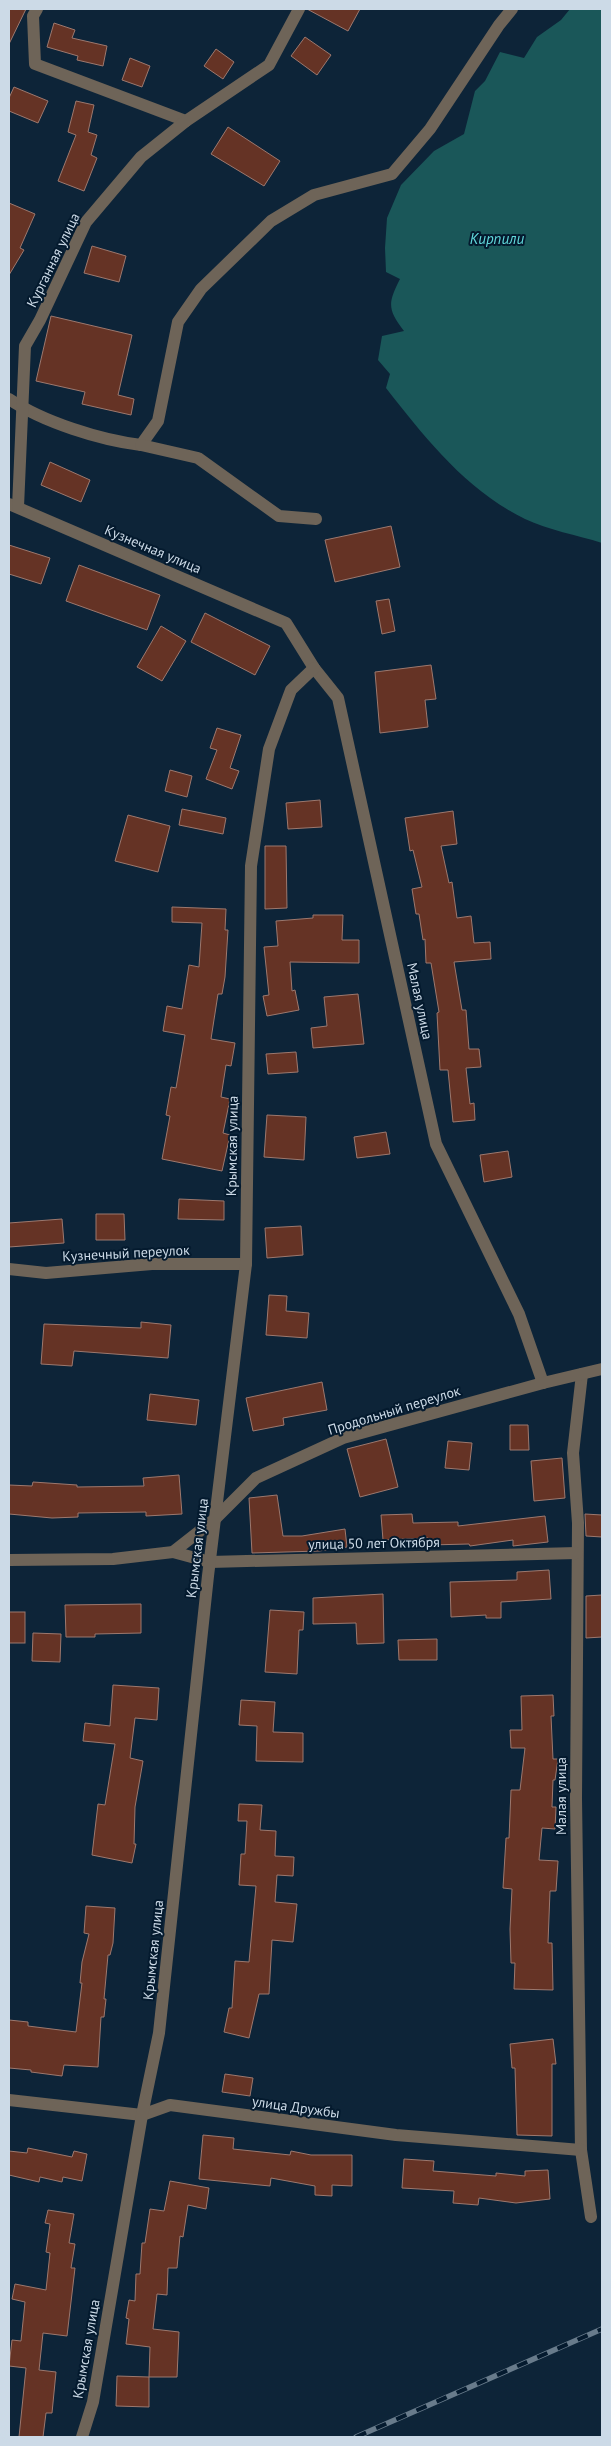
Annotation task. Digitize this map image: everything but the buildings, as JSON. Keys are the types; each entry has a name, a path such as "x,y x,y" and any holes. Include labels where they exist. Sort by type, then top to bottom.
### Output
{"street":[{"path":"36,9 33,16 35,64 186,121"},
{"name":"Курганная улица","path":"14,505 23,408 25,346 40,320 86,222 141,157 186,121 269,65 299,9"},
{"path":"141,446 158,421 178,322 202,289 271,220 314,195 392,174 430,129 498,25 512,9"},
{"path":"9,399 23,408 108,441 198,458 280,516 316,518"},
{"name":"Кузнечная улица","path":"14,505 286,623"},
{"name":"Малая улица","path":"286,623 314,668 338,698 436,1144 519,1314 543,1383"},
{"name":"Крымская улица","path":"82,2437 93,2402 142,2115 160,2033 210,1562 246,1264 251,866 269,749 291,690 314,668"},
{"name":"Кузнечный переулок","path":"9,1269 46,1273 152,1264 246,1264"},
{"name":"Продольный переулок","path":"215,1519 256,1478 343,1438 543,1383 602,1369"},
{"name":"Малая улица","path":"582,1374 573,1453 578,1553 576,1798 581,2150 590,2217"},
{"path":"173,1552 215,1519"},
{"name":"улица 50 лет Октября","path":"9,1560 113,1559 173,1552 210,1562 578,1553"},
{"name":"улица Дружбы","path":"9,2100 142,2115 170,2105 396,2135 581,2150"}],"water":[{"name":"Кирпили","path":"570,9 602,9 602,543 534,523 504,507 484,493 448,462 401,407 386,388 390,374 378,360 382,336 404,331 395,317 391,306 393,294 400,279 386,272 385,248 387,218 401,185 434,151 464,134 475,91 485,81 500,52 524,58 537,37 561,20"}],"railway":[{"path":"356,2437 602,2329"}]}
